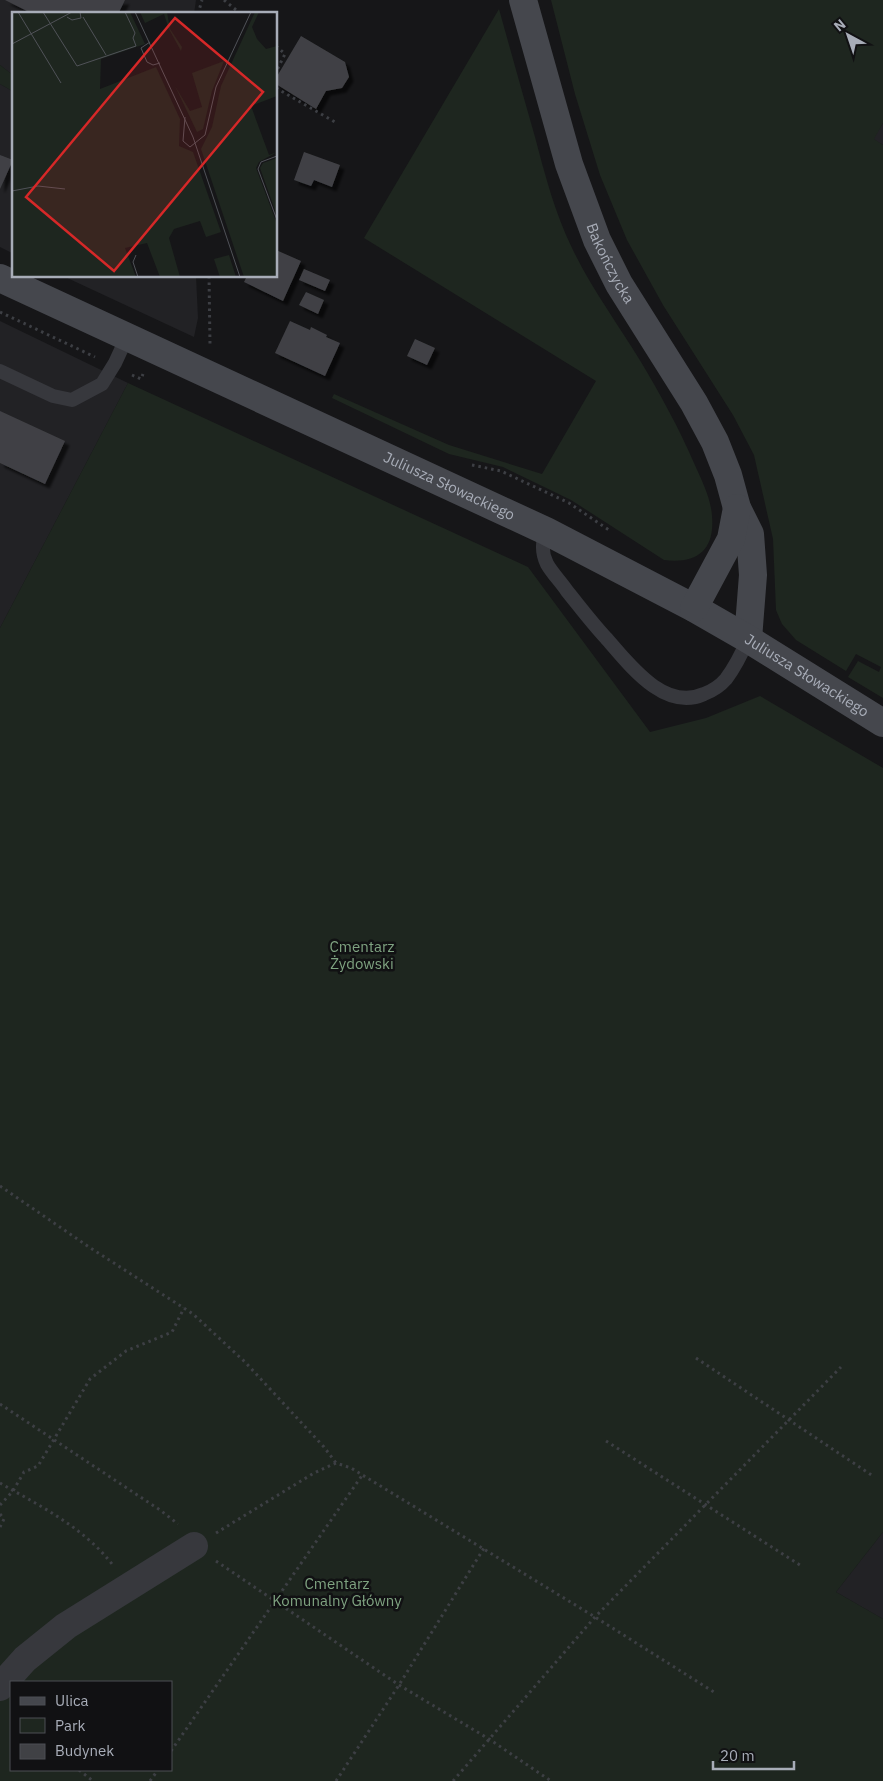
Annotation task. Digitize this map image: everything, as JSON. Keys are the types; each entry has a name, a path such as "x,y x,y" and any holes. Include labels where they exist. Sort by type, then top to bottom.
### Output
{"street":[{"name":"Bakończycka","path":"523,0 569,164 597,240 620,284 694,403 715,442 738,508 750,534 753,575 748,640"},
{"name":"Juliusza Słowackiego","path":"0,278 546,531 694,608 883,723"},
{"name":"Bakończycka","path":"694,608 731,539 738,508"},
{"path":"0,1687 25,1659 66,1626 194,1546"}],"lane":[{"path":"0,371 53,396 72,400 102,384 115,363 127,337"},
{"path":"546,531 542,548 547,564 558,580 628,663 650,683 666,694 681,698 697,698 712,691 724,681 735,666 748,640"}],"path":[{"path":"224,0 239,12"},
{"path":"278,48 285,54 278,68"},
{"path":"278,89 335,122"},
{"path":"210,278 211,341"},
{"path":"465,463 500,471 569,503 615,534"},
{"path":"0,1186 193,1314 245,1362 336,1463 363,1474 718,1694"},
{"path":"0,1505 13,1490 24,1472 38,1466 90,1378 126,1351 172,1332 184,1308"},
{"path":"696,1358 872,1476"},
{"path":"453,1781 595,1617 841,1367"},
{"path":"0,1404 160,1510 178,1525 194,1546 399,1685 489,1738 551,1781"},
{"path":"606,1441 803,1567"},
{"path":"194,1546 314,1473 336,1463"},
{"path":"172,1750 363,1474"},
{"path":"0,1483 61,1518 80,1532 111,1562 128,1587"},
{"path":"0,1514 4,1519 0,1527"},
{"path":"336,1781 399,1685 484,1548"},
{"path":"79,1771 93,1781"}],"shaded area":[{"path":"0,0 196,0 194,12 12,12 12,74 0,65"},
{"path":"0,84 12,91 12,253 0,247"},
{"path":"883,123 883,145 873,139"},
{"path":"67,278 196,278 198,318 194,337"},
{"path":"0,321 128,383 0,628"},
{"path":"883,1532 883,1619 836,1592"}],"green space":[{"path":"551,0 883,0 883,123 874,139 883,145 883,698 848,677 858,661 879,672 881,667 856,654 846,671 796,640 782,624 776,610 773,539 754,455 733,415 663,305 627,240 600,175 575,94"},
{"path":"499,9 555,208 566,235 579,263 641,362 676,424 708,496 712,516 710,538 707,546 694,557 675,561 664,560 571,500 503,467 449,454 332,398 334,394 449,445 542,474 596,381 364,238"},
{"path":"0,65 12,74 12,91 0,84"},
{"path":"128,383 528,567 650,732 706,718 760,696 883,768 883,1532 836,1592 883,1619 883,1781 0,1781 0,628"}],"building":[{"path":"5,0 125,0 119,12 29,12"},
{"path":"301,36 345,62 349,77 342,88 326,91 316,109 278,85 278,75"},
{"path":"304,152 340,165 332,187 314,180 311,186 294,180"},
{"path":"0,155 12,160 12,162 0,189"},
{"path":"278,251 301,261 283,301 244,282 246,278 278,278"},
{"path":"304,269 330,280 325,291 299,280"},
{"path":"306,292 324,300 318,314 299,305"},
{"path":"290,321 310,330 311,327 327,335 326,337 340,343 325,376 275,353"},
{"path":"415,339 435,348 427,365 407,356"},
{"path":"0,411 65,441 45,484 0,463"}],"park label":[{"name":"Cmentarz Żydowski","path":"362,956"},
{"name":"Cmentarz Komunalny Główny","path":"337,1592"}]}
